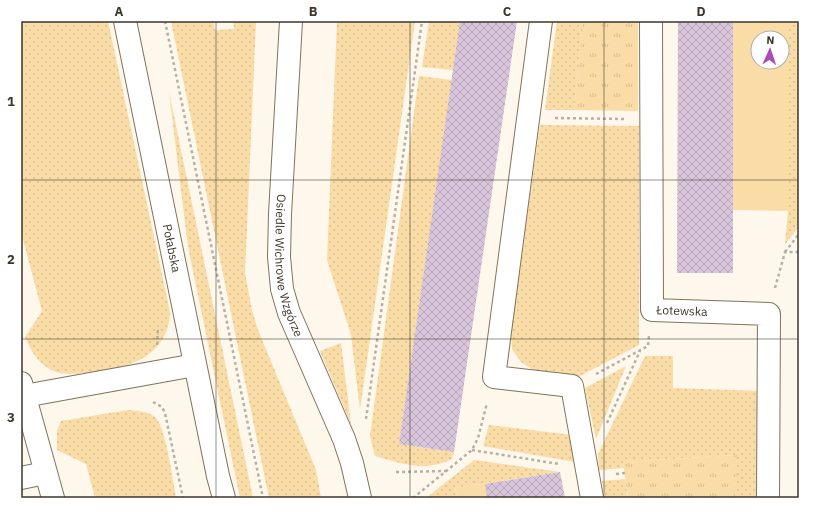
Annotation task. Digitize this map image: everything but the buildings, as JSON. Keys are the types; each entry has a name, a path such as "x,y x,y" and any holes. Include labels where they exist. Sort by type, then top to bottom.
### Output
{"street":[{"name":"Połabska","path":"125,21 218,476 224,498"},
{"name":"Osiedle Wichrowe Wzgórze","path":"291,21 280,214 279,257 282,289 289,313 344,439 352,463 360,498"},
{"path":"541,21 494,377 572,386 592,498"},
{"name":"Łotewska","path":"650,21 652,310 769,314"},
{"path":"768,498 769,314"},
{"path":"53,498 23,390 195,365"},
{"path":"21,478 46,473"},
{"name":"Połabska","path":"218,476 220,498"}],"path":[{"path":"165,21 263,498"},
{"path":"366,421 422,21"},
{"path":"529,118 651,119"},
{"path":"769,314 785,252 799,234"},
{"path":"785,252 799,252"},
{"path":"572,386 648,346 652,310"},
{"path":"413,498 472,450 478,438 494,377"},
{"path":"148,401 156,403 165,412 183,498"},
{"path":"396,472 446,471"}],"green space":[{"path":"21,21 108,21 170,312 168,327 162,340 153,350 142,358 116,369 87,373 64,374 55,372 38,360 25,337 42,311 21,232"},
{"path":"171,21 213,21 215,30 234,29 233,21 256,21 245,273 252,310 258,330 316,470 321,498 269,498"},
{"path":"337,21 415,21 360,410 351,335 327,260"},
{"path":"429,21 461,21 453,70 422,67"},
{"path":"557,21 583,21 574,110 545,110"},
{"path":"583,21 638,21 638,111 574,110"},
{"path":"733,21 788,21 788,30 750,30 750,70 788,70 788,211 733,210"},
{"path":"788,21 799,21 799,227 785,244 788,211 788,70 790,70 790,30 788,30"},
{"path":"419,76 452,80 399,444 454,452 452,459 443,463 424,466 394,462 375,456 370,436"},
{"path":"169,92 253,498 240,498 188,247"},
{"path":"540,125 639,126 639,345 578,377 533,370 521,362 512,349 511,331"},
{"path":"341,343 351,424 320,351"},
{"path":"645,356 673,356 673,388 761,391 760,498 736,498 736,455 623,462 624,468 599,470 598,454"},
{"path":"626,366 596,439 585,388"},
{"path":"128,410 149,414 155,417 159,423 166,443 176,498 95,498 86,464 57,450 57,431 61,421"},
{"path":"489,425 572,435 575,462 483,446"},
{"path":"737,455 736,498 628,498 623,462"},
{"path":"474,460 560,472 455,488 457,498 426,498"},
{"path":"625,479 628,498 605,498 602,481"},
{"path":"506,480 509,498 457,498 455,488"}]}
